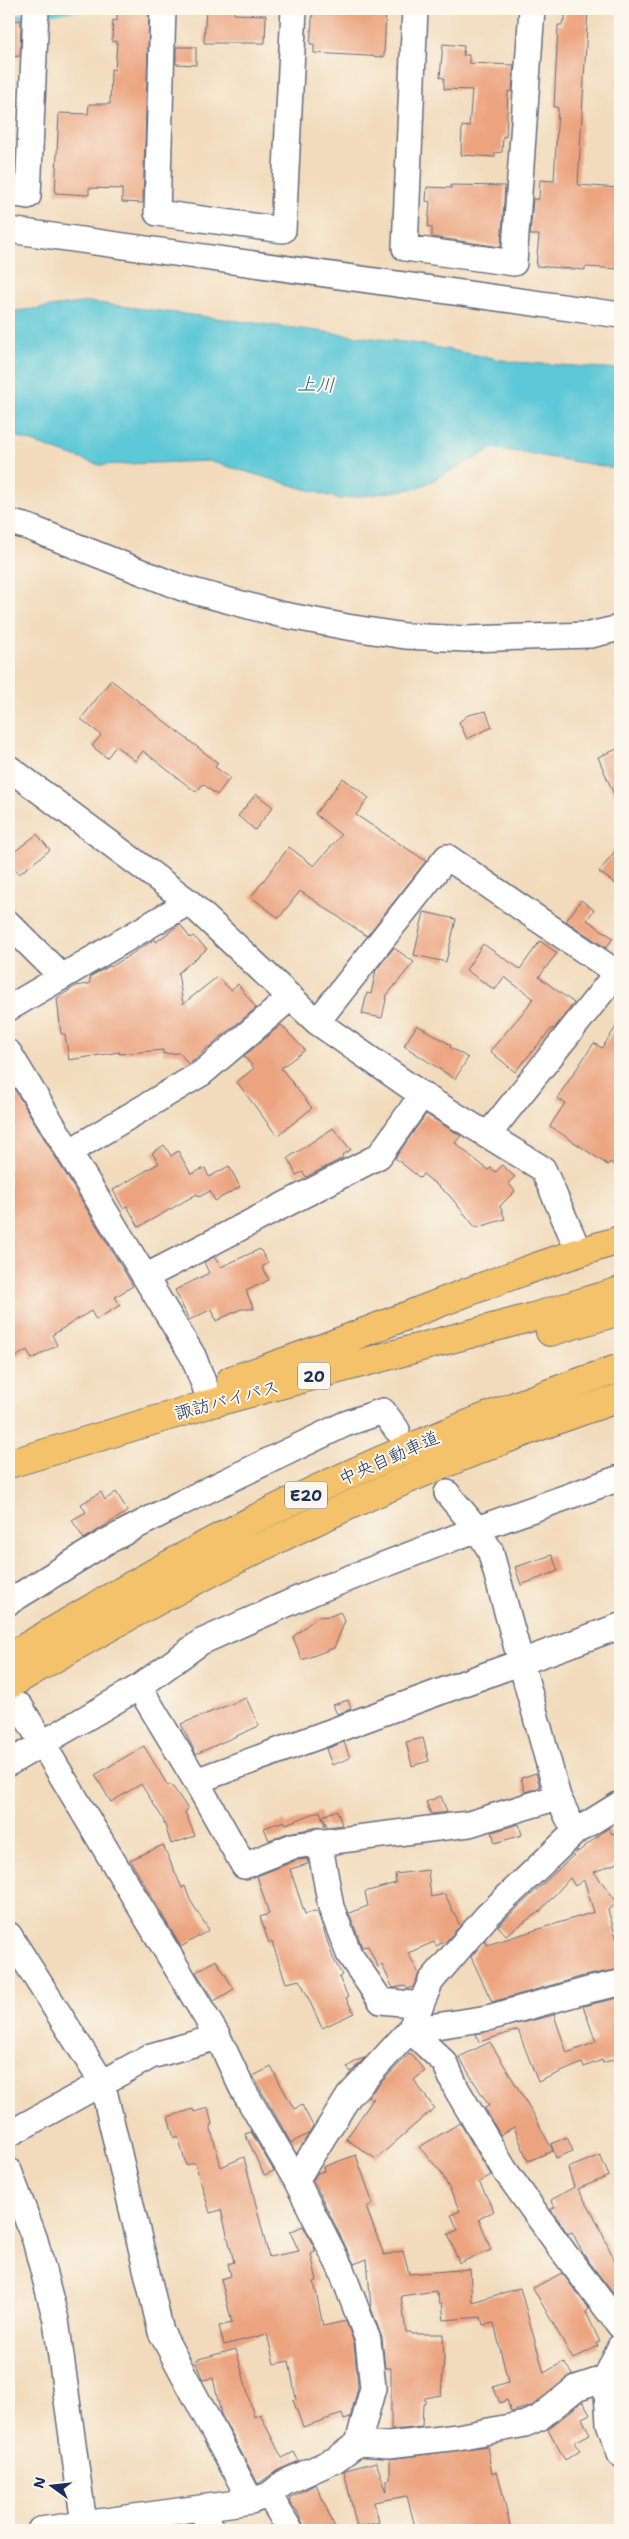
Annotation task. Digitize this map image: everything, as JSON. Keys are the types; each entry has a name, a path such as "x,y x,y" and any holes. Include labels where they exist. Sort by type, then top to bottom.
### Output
{"highway":[{"name":"20","path":"217,1390 230,1381 353,1338 578,1252 620,1240"},
{"name":"諏訪バイパス","path":"9,1450 217,1390 532,1310 620,1282"},
{"name":"諏訪バイパス","path":"9,1464 209,1404 533,1317 620,1291"},
{"name":"20","path":"285,1384 295,1386 523,1340 620,1311"},
{"name":"中央自動車道","path":"9,1656 253,1520 383,1459 499,1412 620,1368"},
{"name":"中央自動車道","path":"14,1696 116,1623 262,1547 367,1497 508,1440 620,1398"}],"street":[{"path":"9,193 28,196 36,9"},
{"path":"163,9 157,213 283,230 294,9"},
{"path":"415,9 406,248 514,263 532,9"},
{"path":"9,230 620,315"},
{"path":"9,522 182,588 279,614 347,627 405,636 466,639 590,635 620,628"},
{"path":"9,768 189,902 317,1022 422,1095 543,1169 578,1252"},
{"path":"317,1022 448,856 619,972 487,1136"},
{"path":"9,1008 189,902"},
{"path":"9,924 62,977"},
{"path":"69,1152 202,1073 291,997"},
{"path":"9,1053 193,1356 217,1390"},
{"path":"145,1277 378,1156 422,1095"},
{"path":"9,1602 104,1543 179,1504 345,1424 383,1411 397,1430"},
{"path":"9,1763 139,1687 201,1642 316,1591 477,1529 620,1478"},
{"path":"447,1494 477,1529 490,1550 558,1797 575,1832"},
{"path":"196,1781 620,1626"},
{"path":"139,1687 196,1781 244,1866 293,1846 319,1841 469,1824 558,1797"},
{"path":"14,1696 218,2037 242,2088 296,2180 341,2269 368,2340 373,2388 358,2443"},
{"path":"296,2180 349,2096 410,2030 431,1981 487,1916 575,1832 620,1804"},
{"path":"319,1841 331,1907 349,1954 381,2001 421,2005"},
{"path":"9,1935 102,2082 161,2332 260,2498 290,2530"},
{"path":"410,2030 488,2018 620,1983"},
{"path":"410,2030 445,2063 457,2090 504,2169 620,2326"},
{"path":"9,2134 151,2056 218,2037"},
{"path":"9,2171 35,2240 56,2320 84,2524"},
{"path":"620,2347 606,2378 609,2424 620,2454"},
{"path":"40,2530 84,2524 207,2520 260,2498 284,2483 334,2460 358,2443 389,2445 458,2437 525,2424 539,2418 576,2388 606,2378"}],"water":[{"name":"上川","path":"89,302 419,344 513,362 620,369 620,469 494,448 418,488 340,499 209,461 99,465 9,434 9,312"}],"building":[{"path":"206,9 234,10 234,14 266,15 265,43 204,43"},
{"path":"313,9 386,9 384,57 314,53 314,44 310,44"},
{"path":"565,9 588,9 578,185 619,188 620,269 585,267 585,270 536,266 539,235 530,235 533,199 539,199 540,180 554,181 558,108 554,107 558,25 562,25 563,20 565,20"},
{"path":"117,10 149,12 143,203 122,202 122,189 89,188 89,195 55,193 59,113 88,114 89,104 110,104 111,69 115,70 117,42 112,41 113,20 117,21"},
{"path":"21,20 20,56 9,57 9,21"},
{"path":"443,44 464,46 463,55 469,55 469,63 514,65 512,92 508,91 506,137 503,136 502,152 495,153 495,157 461,155 462,126 469,127 472,90 444,89 444,78 440,77"},
{"path":"176,47 196,47 196,65 176,64"},
{"path":"451,185 505,186 501,247 432,237 432,227 428,227 430,202 426,201 427,187 451,188"},
{"path":"111,680 218,763 215,767 230,778 217,795 203,784 196,792 143,751 135,761 116,746 107,758 92,746 101,735 81,719"},
{"path":"486,711 492,727 467,739 459,722 468,715"},
{"path":"620,748 620,809 598,757"},
{"path":"343,778 369,798 356,815 426,861 367,936 300,891 279,918 251,897 289,847 314,866 341,835 315,814"},
{"path":"256,794 273,807 255,830 238,816"},
{"path":"37,834 50,850 19,874 9,860 9,856"},
{"path":"620,844 620,887 599,872"},
{"path":"581,900 594,910 587,920 613,938 606,948 566,921"},
{"path":"424,912 456,919 446,962 414,955"},
{"path":"180,924 190,938 193,936 207,949 178,973 183,1004 217,977 231,990 238,984 256,1008 188,1064 180,1053 163,1054 163,1050 119,1054 120,1052 69,1060 65,1034 61,1034 57,998 76,986 89,984 91,976 111,967 155,939 156,942"},
{"path":"540,941 557,953 539,977 574,1003 553,1030 552,1028 515,1072 490,1051 533,998 504,977 495,990 466,970 483,944 520,969"},
{"path":"394,948 414,962 387,995 382,1018 362,1014 367,993 371,994 376,970"},
{"path":"620,1021 620,1169 610,1162 608,1165 550,1126 565,1103 557,1098 594,1043 602,1048"},
{"path":"281,1025 305,1050 281,1068 312,1108 277,1136 237,1082 254,1068 244,1056"},
{"path":"417,1025 451,1045 450,1047 468,1058 455,1079 404,1046"},
{"path":"9,1080 133,1286 115,1297 120,1305 96,1320 91,1311 52,1335 57,1345 32,1359 27,1350 9,1361"},
{"path":"426,1114 461,1136 455,1143 488,1170 491,1168 496,1172 502,1165 515,1177 508,1183 515,1191 500,1206 505,1219 476,1228 449,1195 423,1174 420,1178 395,1158"},
{"path":"333,1128 351,1150 342,1155 343,1158 306,1177 303,1172 296,1175 288,1158"},
{"path":"164,1145 171,1156 178,1151 191,1174 205,1168 209,1177 229,1166 240,1187 215,1201 210,1191 199,1197 197,1194 139,1227 127,1206 123,1208 113,1190 159,1163 152,1153"},
{"path":"260,1249 268,1263 262,1267 269,1280 246,1291 254,1309 241,1309 216,1321 212,1309 189,1320 175,1290 209,1273 204,1262 214,1257 221,1267"},
{"path":"101,1492 105,1500 116,1492 128,1511 84,1539 72,1520 86,1512 81,1504"},
{"path":"552,1555 558,1571 521,1585 515,1567"},
{"path":"340,1612 345,1621 334,1648 302,1660 293,1637 317,1617 331,1616"},
{"path":"246,1698 259,1726 196,1754 181,1724"},
{"path":"348,1700 351,1709 337,1714 333,1705"},
{"path":"423,1738 429,1761 412,1766 406,1742"},
{"path":"344,1742 350,1758 332,1765 326,1749"},
{"path":"144,1746 168,1786 171,1784 188,1809 185,1812 195,1836 171,1844 163,1819 141,1784 111,1802 95,1775"},
{"path":"536,1773 540,1787 525,1792 521,1778"},
{"path":"441,1796 447,1812 431,1814 426,1802"},
{"path":"337,1810 342,1825 327,1827 323,1816"},
{"path":"320,1811 325,1826 288,1833 269,1840 264,1828 284,1821 286,1824"},
{"path":"519,1824 522,1835 495,1843 492,1832"},
{"path":"608,1828 612,1834 620,1831 620,1862 594,1872 618,1903 608,1910 620,1951 620,1969 584,1976 492,2002 471,1957 485,1940 487,1945 594,1912 584,1880 575,1886 570,1878 540,1911 506,1935 498,1926 577,1850 578,1852"},
{"path":"163,1845 182,1888 185,1886 190,1900 209,1930 181,1947 130,1860"},
{"path":"307,1859 308,1864 290,1869 305,1914 315,1911 318,1913 333,1958 342,1975 339,1977 348,1997 346,1998 354,2013 322,2028 300,1980 286,1983 272,1942 269,1943 260,1917 269,1914 257,1876 297,1860"},
{"path":"428,1870 431,1897 445,1894 460,1926 446,1941 436,1946 434,1942 408,1953 419,1974 413,1987 408,1989 405,1986 393,1988 382,1965 378,1967 368,1946 362,1947 349,1913 368,1906 365,1892 396,1883 395,1874"},
{"path":"216,1960 234,1989 214,2001 196,1972"},
{"path":"618,1998 620,2005 620,2057 603,2063 602,2060 584,2067 582,2063 538,2082 518,2030 479,2042 476,2034 554,2015 567,2053 596,2042 583,2006"},
{"path":"490,2042 533,2113 553,2151 528,2161 514,2127 500,2135 485,2108 489,2106 459,2057"},
{"path":"410,2053 425,2071 414,2080 434,2108 376,2159 346,2139 374,2098 371,2100 368,2096"},
{"path":"365,2058 351,2072 347,2067 358,2060"},
{"path":"271,2067 294,2109 302,2105 313,2126 308,2134 291,2143 253,2076"},
{"path":"208,2108 212,2124 210,2125 221,2167 244,2157 269,2257 299,2251 290,2232 303,2226 316,2251 311,2254 317,2281 314,2282 323,2326 346,2321 354,2343 358,2387 350,2418 344,2420 342,2414 303,2427 293,2400 296,2399 289,2361 274,2364 267,2334 224,2345 219,2326 232,2323 221,2279 231,2276 228,2264 234,2262 221,2210 210,2213 195,2163 186,2165 178,2136 174,2138 168,2117 193,2109 194,2112"},
{"path":"460,2123 491,2175 479,2182 494,2211 479,2219 491,2250 459,2263 448,2234 458,2230 451,2215 460,2211 441,2172 419,2147"},
{"path":"251,2132 274,2171 264,2175 245,2134"},
{"path":"567,2137 573,2151 556,2158 551,2144"},
{"path":"356,2155 373,2204 366,2207 384,2255 403,2251 409,2274 470,2269 472,2302 520,2288 544,2373 563,2362 573,2374 532,2406 511,2412 507,2400 500,2403 493,2387 508,2382 494,2323 483,2325 481,2317 444,2320 442,2303 439,2303 436,2291 401,2296 406,2332 411,2332 412,2334 443,2334 444,2357 441,2395 425,2398 422,2427 391,2430 391,2368 385,2368 382,2338 371,2308 367,2259 354,2264 313,2180 317,2173 324,2171 323,2167"},
{"path":"600,2155 609,2176 578,2189 595,2218 620,2272 620,2303 584,2255 572,2232 568,2234 551,2209 555,2207 551,2200 574,2187 568,2168"},
{"path":"562,2273 589,2309 586,2312 600,2342 596,2343 598,2346 573,2359 533,2288"},
{"path":"236,2349 254,2417 260,2414 282,2458 294,2452 299,2461 278,2470 258,2484 221,2414 213,2378 203,2380 195,2360"},
{"path":"583,2401 590,2414 582,2418 590,2434 575,2442 580,2451 565,2460 548,2429"},
{"path":"487,2446 492,2474 497,2472 511,2530 416,2530 407,2496 374,2502 379,2522 357,2528 344,2471 376,2462 387,2492 387,2480 390,2480 390,2459"},
{"path":"316,2484 336,2530 305,2530 297,2511 292,2505 289,2498"}],"waterway":[{"path":"42,13 75,9"},
{"path":"9,18 31,15"}]}
